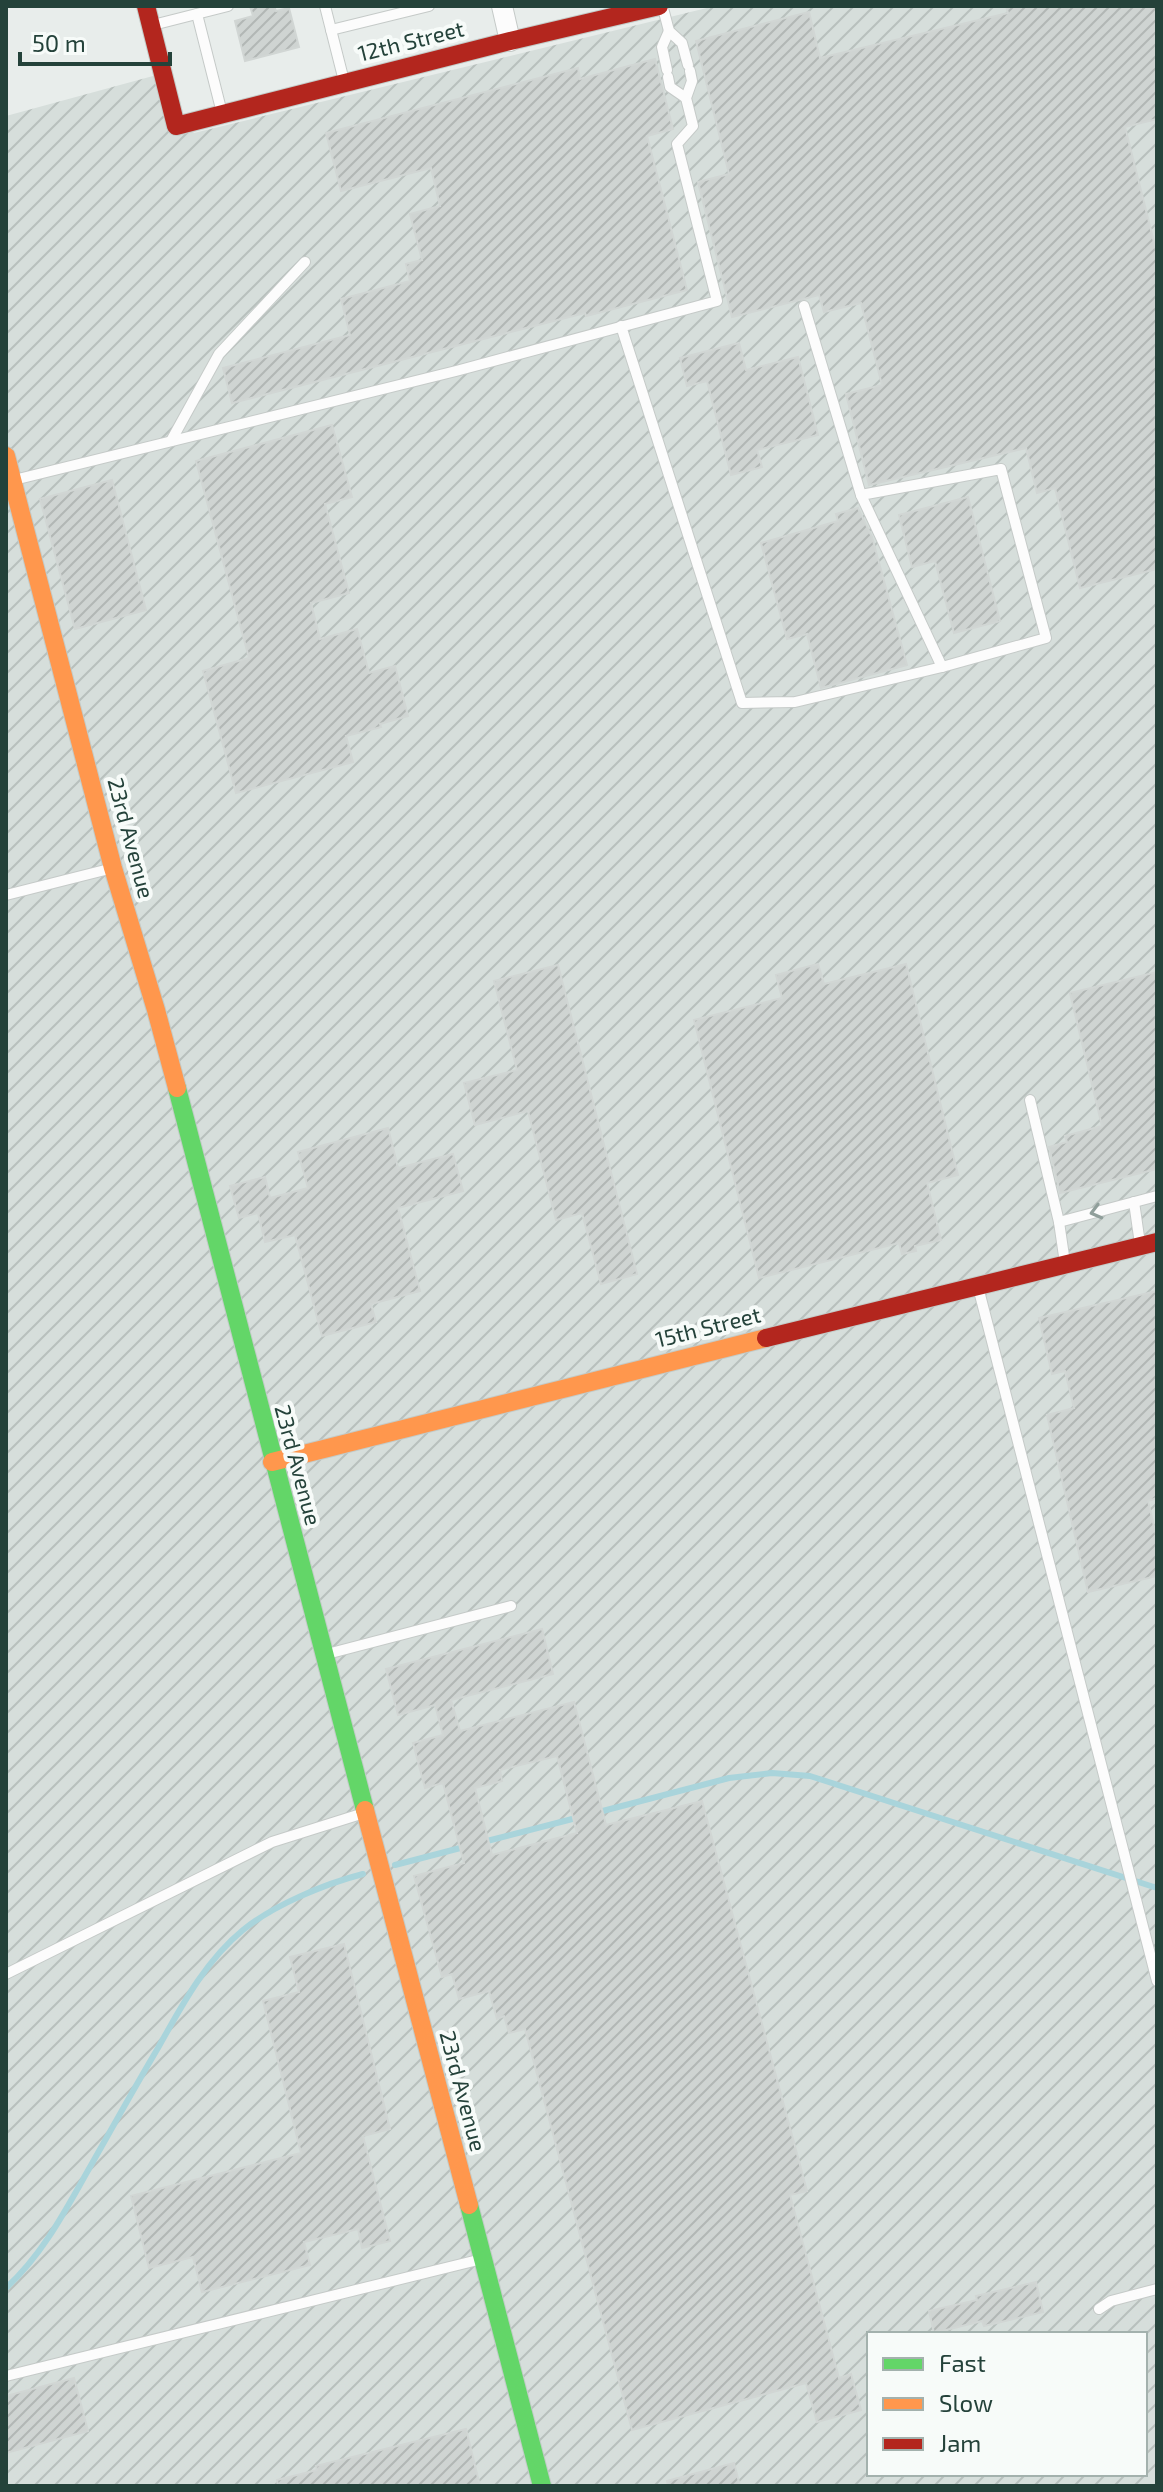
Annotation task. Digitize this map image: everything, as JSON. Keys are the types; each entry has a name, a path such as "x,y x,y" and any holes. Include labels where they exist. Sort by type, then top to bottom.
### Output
{"street":[{"path":"146,6 151,26"},
{"path":"502,6 510,41"},
{"name":"12th Street","path":"151,26 176,126 661,6"},
{"name":"23rd Avenue","path":"6,456 113,868 156,1010 542,2486"},
{"name":"15th Street","path":"272,1462 1149,1244"}],"lane":[{"path":"151,26 228,6"},
{"path":"325,6 344,83"},
{"path":"331,30 429,6"},
{"path":"12,481 456,371 717,301 677,144 693,126 686,98 692,81 682,43 669,31 661,6"},
{"path":"197,14 223,114"},
{"path":"669,31 662,47 670,87 686,98"},
{"path":"171,441 219,354 305,262"},
{"path":"804,306 861,495 942,667"},
{"path":"621,326 742,703 795,702 942,667 1046,638 1001,469 861,495"},
{"path":"6,895 113,868"},
{"path":"1030,1100 1059,1222 1065,1265"},
{"path":"1059,1222 1157,1196"},
{"path":"1134,1202 1149,1244"},
{"path":"977,1286 1157,1981"},
{"path":"323,1655 511,1606"},
{"path":"6,1974 272,1842 364,1813"},
{"path":"6,2376 483,2259"},
{"path":"1099,2309 1111,2301 1157,2289"}],"shaded area":[{"path":"715,6 1157,6 1157,2486 6,2486 6,116 153,76 194,133"}],"building":[{"path":"250,6 274,6 276,11 289,8 299,47 245,61 235,21 253,16"},
{"path":"1006,6 1157,6 1157,119 1125,127 1157,254 1157,569 1080,588 1055,488 1037,493 1026,448 869,485 846,394 882,385 861,303 824,312 819,295 732,317 698,182 729,174 696,41 809,12 820,58 1008,13"},
{"path":"655,59 673,129 647,136 687,290 232,403 223,368 350,335 341,299 410,281 406,264 422,260 410,214 440,206 431,168 341,191 326,133 578,68 580,79"},
{"path":"739,343 746,370 798,357 818,435 757,450 762,467 731,475 707,381 687,386 680,358"},
{"path":"332,425 352,497 325,504 349,593 311,603 320,639 357,629 369,673 395,666 408,716 346,736 353,762 236,793 203,671 249,658 196,461"},
{"path":"112,480 146,610 75,629 40,499"},
{"path":"968,497 1000,621 954,633 935,561 912,567 899,515"},
{"path":"858,508 872,537 907,665 821,688 807,634 787,639 761,543 838,521 836,514"},
{"path":"818,964 824,984 906,964 958,1175 927,1183 941,1240 915,1246 916,1251 902,1254 899,1243 759,1278 694,1020 782,998 776,975"},
{"path":"558,965 637,1274 601,1284 582,1213 556,1220 528,1111 475,1125 464,1083 517,1070 494,981"},
{"path":"1157,972 1157,1169 1060,1193 1049,1147 1067,1142 1065,1136 1102,1126 1070,993"},
{"path":"388,1128 398,1168 453,1154 463,1191 398,1208 420,1291 371,1304 376,1322 322,1336 295,1235 265,1242 258,1213 239,1218 230,1186 265,1177 270,1198 308,1188 298,1152"},
{"path":"1157,1291 1157,1498 1148,1501 1157,1539 1157,1576 1088,1592 1047,1415 1074,1408 1065,1371 1052,1374 1039,1318"},
{"path":"542,1629 553,1674 451,1700 460,1731 574,1702 606,1825 702,1801 807,2191 790,2195 839,2378 851,2374 861,2410 817,2422 806,2383 632,2430 525,2029 509,2033 504,2016 497,2019 489,1991 459,1999 452,1974 442,1977 414,1876 464,1863 443,1783 425,1788 413,1743 443,1735 435,1705 398,1715 386,1669","holes":["557,1756 577,1833 492,1855 475,1788 502,1781 500,1770"]},
{"path":"344,1944 390,2129 363,2136 390,2241 362,2248 358,2229 304,2242 310,2265 202,2292 193,2257 149,2268 131,2196 301,2153 263,2001 299,1992 290,1957"},
{"path":"1036,2282 1043,2312 984,2326 982,2321 934,2332 929,2311 977,2300 976,2296"},
{"path":"74,2378 88,2431 6,2453 6,2396"},
{"path":"466,2429 480,2486 278,2486 277,2480 317,2470 316,2466"},
{"path":"734,2463 740,2486 668,2486 667,2481"}],"waterway":[{"path":"595,1813 729,1778 772,1773 810,1776 1157,1888"},
{"path":"483,1842 580,1817"},
{"path":"395,1865 468,1846"},
{"path":"6,2288 30,2262 69,2205 185,2001 205,1970 229,1942 284,1904 332,1883 363,1874"}],"traffic: fast":[{"path":"177,1088 365,1810"},
{"path":"469,2205 542,2486"}],"traffic: slow":[{"path":"6,456 113,868 177,1088"},
{"path":"272,1462 766,1338"},
{"path":"365,1810 469,2205"}],"traffic: jam":[{"path":"146,6 176,126 659,6"},
{"path":"766,1338 1157,1242"}]}
